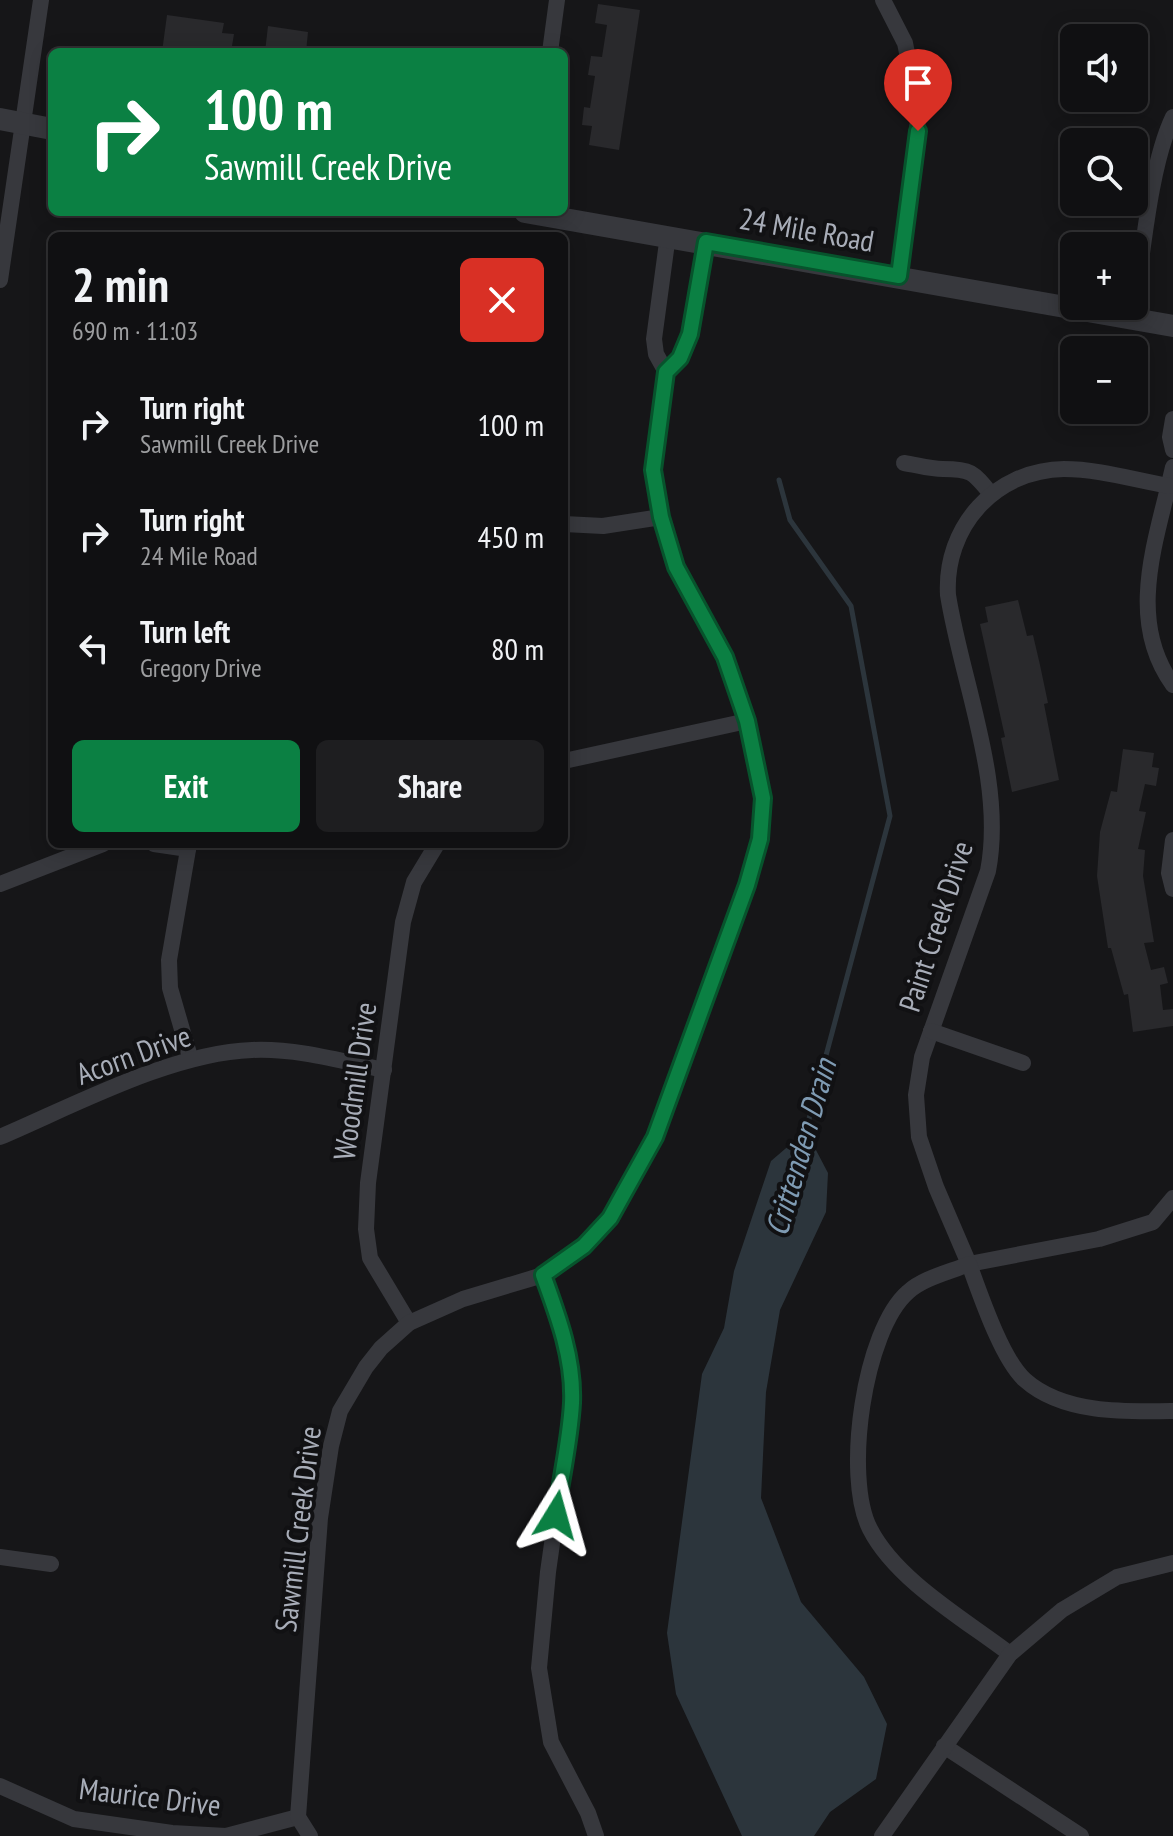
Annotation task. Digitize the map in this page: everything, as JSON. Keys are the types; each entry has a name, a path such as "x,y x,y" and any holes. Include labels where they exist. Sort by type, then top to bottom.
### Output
{"street":[{"path":"0,280 41,0"},
{"path":"551,48 557,0"},
{"path":"883,0 905,43 919,112 899,276"},
{"path":"1147,232 1157,171 1166,132 1173,117"},
{"path":"0,119 48,128"},
{"name":"24 Mile Road","path":"551,216 1060,306"},
{"name":"Sawmill Creek Drive","path":"298,1817 320,1518 331,1446 340,1411 350,1391 381,1348 409,1323 463,1299 543,1275 584,1246 610,1218 655,1137 747,885 760,839 763,798 747,721 725,657 676,567 661,517 653,470 666,372 656,354 654,339 668,235"},
{"name":"Sawmill Creek Drive","path":"666,372 680,358 690,334 706,242"},
{"name":"24 Mile Road","path":"1139,320 1173,326"},
{"path":"1173,419 1170,437 1173,450"},
{"path":"904,463 941,469 959,467 971,472 991,494 1011,481 1048,470 1077,470 1169,486"},
{"path":"1173,467 1146,603 1152,645 1173,685"},
{"name":"Paint Creek Drive","path":"991,494 968,518 956,541 947,584 991,802 992,848 988,871 918,1076 919,1137 996,1335 1024,1380 1053,1397 1086,1407 1173,1411"},
{"path":"568,524 603,526 661,517"},
{"path":"568,760 747,721"},
{"path":"1173,840 1169,873 1173,889"},
{"path":"0,884 93,848"},
{"path":"188,848 169,960 170,988 190,1057"},
{"name":"Woodmill Drive","path":"409,1323 370,1258 366,1229 368,1183 403,922 414,882 435,848"},
{"path":"931,1031 1023,1063"},
{"name":"Acorn Drive","path":"0,1137 190,1057 269,1051 301,1053 384,1070"},
{"path":"1010,1654 895,1565 869,1527 859,1488 856,1449 872,1360 886,1318 909,1291 969,1264 1038,1252 1153,1222 1171,1200"},
{"path":"543,1275 569,1361 572,1402 548,1572 539,1668 551,1742 588,1813 596,1836"},
{"path":"0,1557 51,1564"},
{"path":"882,1836 1010,1654 1062,1610 1117,1577 1173,1563"},
{"path":"944,1746 1081,1836"},
{"name":"Maurice Drive","path":"0,1786 74,1819 172,1833 226,1836 298,1817"},
{"path":"298,1817 310,1836"}],"water":[{"path":"806,1131 828,1173 826,1212 780,1310 766,1392 761,1498 801,1602 864,1677 887,1724 876,1779 830,1812 814,1836 742,1836 676,1694 667,1633 702,1374 724,1328 734,1271 771,1161"}],"building":[{"path":"598,4 640,10 619,150 589,145 592,126 582,125 584,107 590,108 595,76 588,75 591,56 602,57 607,25 595,23"},
{"path":"167,15 224,23 222,33 234,34 232,48 163,48"},
{"path":"268,26 308,32 306,48 265,48"},
{"path":"1018,600 1027,636 1033,635 1040,665 1048,703 1044,704 1059,780 1012,792 1001,738 1005,737 980,624 988,622 985,607"},
{"path":"1123,749 1154,753 1152,767 1159,768 1156,786 1145,784 1139,811 1146,812 1138,849 1145,850 1143,876 1154,942 1144,943 1151,970 1164,967 1168,983 1160,985 1163,1010 1173,1009 1173,1026 1133,1032 1128,994 1124,995 1111,948 1108,948 1097,876 1100,832 1111,791 1117,792"}],"waterway":[{"name":"Crittenden Drain","path":"779,480 790,520 851,606 890,816 805,1134"}],"route":[{"path":"556,1515 572,1402 569,1361 543,1275 584,1246 610,1218 655,1137 747,885 760,839 763,798 747,721 725,657 676,567 661,517 653,470 666,372 680,358 690,334 706,242 899,276 918,131"}]}
